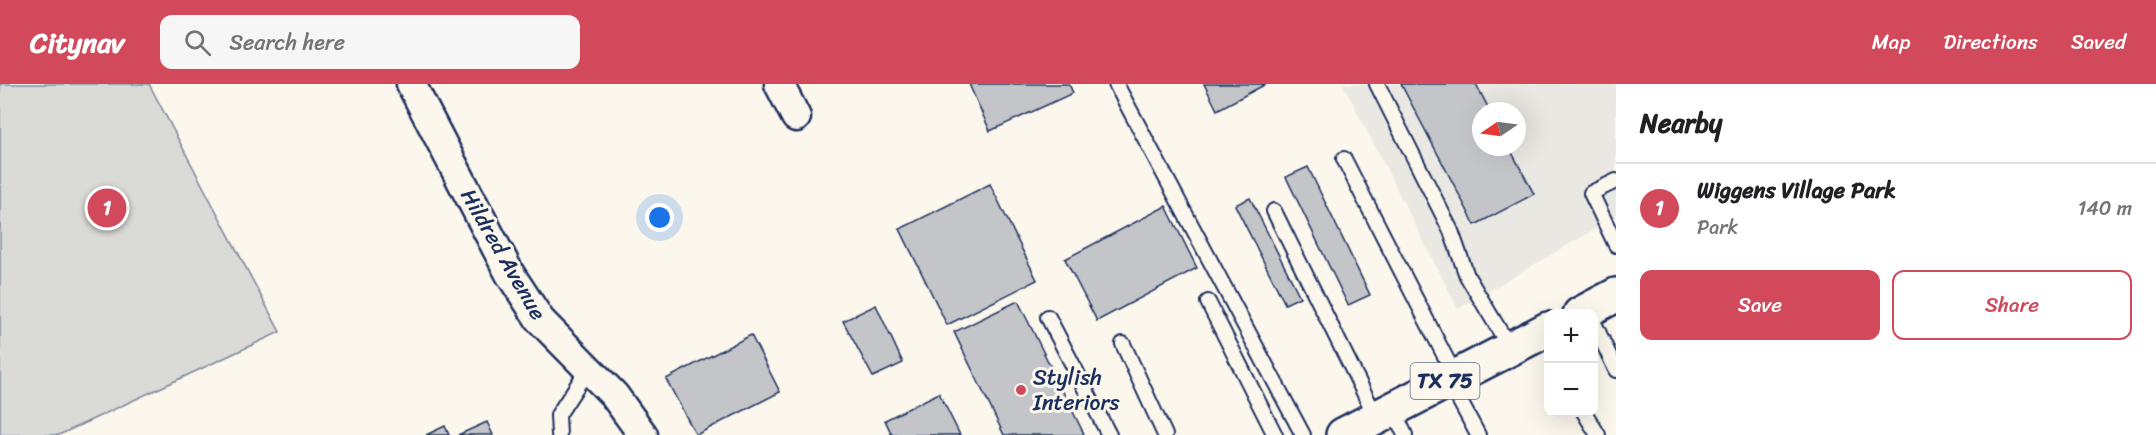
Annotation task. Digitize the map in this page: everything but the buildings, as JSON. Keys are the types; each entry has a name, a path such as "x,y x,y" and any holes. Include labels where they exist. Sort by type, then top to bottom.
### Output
{"main road":[{"path":"1596,309 1616,295"},
{"name":"TX 75","path":"1342,435 1391,420 1452,378 1510,348 1544,337"}],"street":[{"name":"Hildred Avenue","path":"411,84 516,283 540,320 614,395 643,435"},
{"path":"779,84 796,117"}],"lane":[{"path":"1116,84 1303,435"},
{"path":"1377,84 1451,231 1467,276 1510,348"},
{"path":"1344,159 1478,435"},
{"path":"1616,181 1591,193 1616,245"},
{"path":"1274,211 1391,420"},
{"path":"1208,302 1275,435"},
{"path":"1048,317 1109,435"},
{"path":"1598,336 1616,370"},
{"path":"1123,344 1165,435"},
{"path":"559,435 558,415 588,369"},
{"path":"1587,417 1598,435"}],"shaded area":[{"path":"0,84 149,84 280,332 59,435 0,435"},
{"path":"1343,84 1616,84 1616,217 1458,309"}],"place":[{"name":"Wiggens Village Park","path":"107,208"},
{"name":"Stylish Interiors","path":"1021,390"}]}
